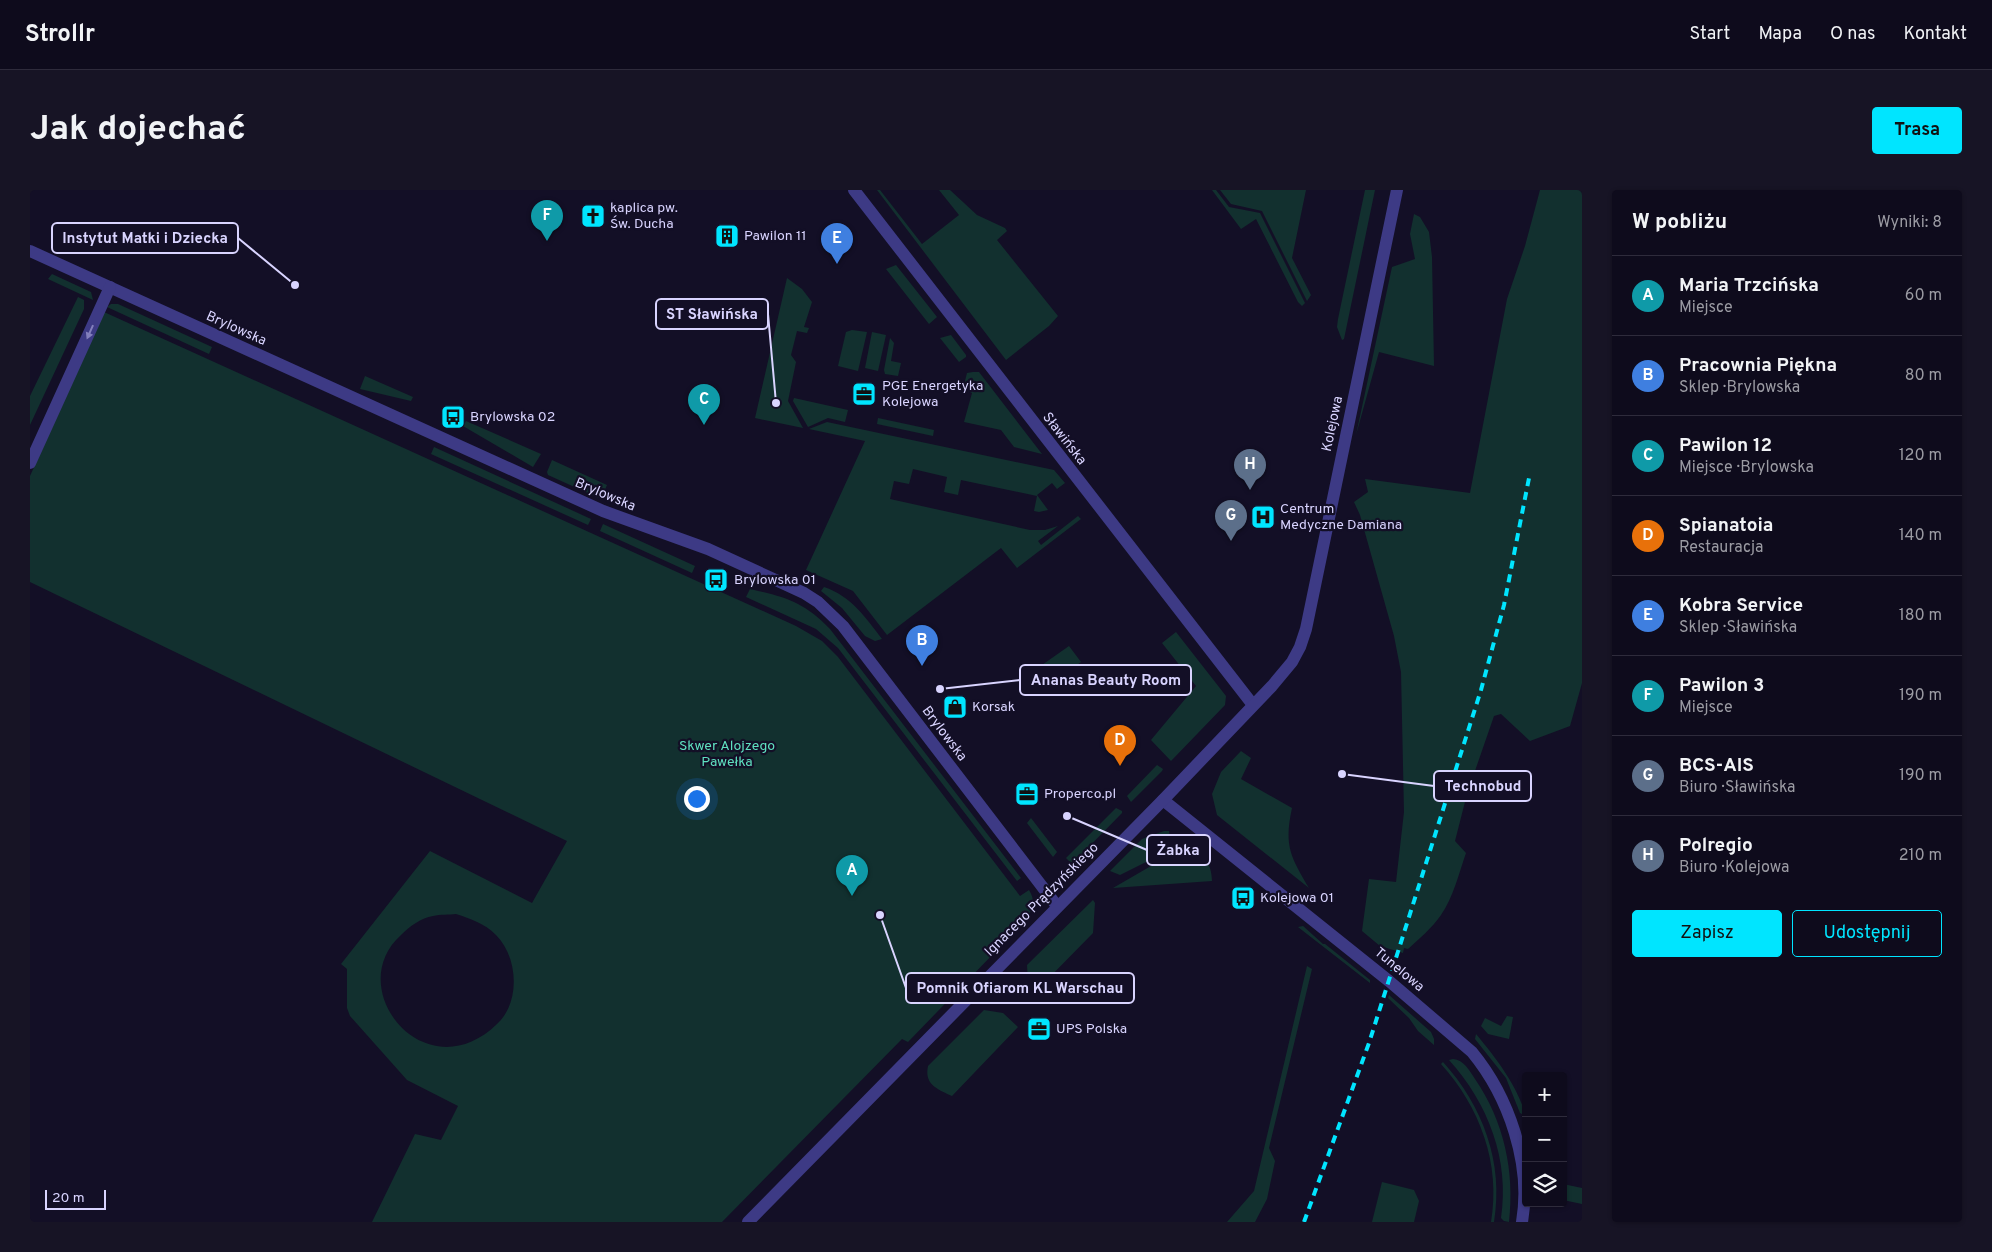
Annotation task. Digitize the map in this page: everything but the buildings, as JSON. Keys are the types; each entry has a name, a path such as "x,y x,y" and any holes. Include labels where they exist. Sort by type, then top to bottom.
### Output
{"street":[{"name":"Sławińska","path":"854,190 1253,705"},
{"name":"Kolejowa","path":"1292,662 1300,647 1306,629 1397,190"},
{"name":"Brylowska","path":"30,251 603,511 708,549 804,593 830,613 854,640 1057,906"},
{"path":"30,463 110,288"},
{"name":"Ignacego Prądzyńskiego","path":"748,1222 1163,800 1292,662"},
{"name":"Tunelowa","path":"1163,800 1384,976 1472,1052 1482,1064 1497,1090 1515,1137 1523,1184 1522,1222"}],"green space":[{"path":"877,190 880,190 922,244 959,215 939,190 950,190 977,215 1005,228 1007,231 997,240 1058,316 1049,326 1006,360"},
{"path":"1212,190 1216,190 1229,207 1260,213 1305,303 1302,306 1298,302 1256,219 1241,229"},
{"path":"1220,190 1306,190 1292,258 1311,295 1307,301 1262,211 1231,204"},
{"path":"1365,190 1375,190 1344,339 1342,340 1337,327 1338,319"},
{"path":"1540,190 1582,190 1582,683 1570,726 1530,741 1501,714 1494,716 1467,794 1455,841 1466,853 1452,893 1437,920 1408,949 1404,948 1403,953 1380,946 1362,931 1369,879 1396,882 1404,812 1401,672 1394,636 1360,515 1354,502 1368,492 1365,479 1470,493 1507,299 1525,246"},
{"path":"1414,214 1420,217 1429,232 1432,257 1434,366 1379,352 1356,435 1392,267 1415,259 1410,234"},
{"path":"896,265 937,317 929,324 886,269"},
{"path":"52,274 91,292 93,300 48,279"},
{"path":"787,278 802,289 812,302 804,327 809,328 807,333 797,331 791,355 796,362 788,401 803,428 755,418"},
{"path":"78,297 84,300 84,309 30,425 30,396"},
{"path":"111,304 118,304 212,347 209,354 107,307"},
{"name":"Skwer Alojzego Pawełka","path":"104,312 796,626 822,641 838,657 1020,896 1029,890 1033,901 1030,912 1026,920 908,1042 902,1039 722,1222 372,1222 415,1134 441,1140 458,1106 407,1080 350,1016 347,1008 347,969 341,964 430,851 532,903 567,841 30,582 30,476","holes":["456,914 487,927 503,944 509,955 512,967 513,992 505,1015 497,1024 470,1042 444,1047 420,1040 400,1026 386,1005 381,981 385,957 401,935 420,921 429,917"]},
{"path":"852,330 867,332 858,371 838,366 846,332"},
{"path":"872,332 886,335 878,371 865,368"},
{"path":"951,335 966,355 959,362 940,338"},
{"path":"890,338 894,343 891,361 901,363 898,376 885,374 884,370"},
{"path":"979,372 1042,454 1014,447 1001,430 964,422 972,393 963,389 967,373"},
{"path":"365,376 413,397 411,401 360,389"},
{"path":"794,398 848,410 845,422 828,418 808,427 793,401"},
{"path":"878,418 934,430 933,436 877,424"},
{"path":"466,421 541,454 533,467 463,426"},
{"path":"827,422 1054,470 1065,483 1057,489 1052,483 1037,495 1048,510 1039,512 1034,511 1037,496 961,480 958,495 944,492 947,477 913,469 909,484 894,481 890,499 1030,530 1045,530 1058,526 1038,541 1041,545 1078,516 1081,519 1017,568 1001,548 887,635 853,591 806,570 865,441 809,429"},
{"path":"434,447 591,519 588,525 431,454"},
{"path":"552,460 607,485 601,499 548,475 547,472"},
{"path":"603,524 695,566 692,573 600,531"},
{"path":"824,587 842,596 857,608 882,639 875,641 865,636 842,608 821,591"},
{"path":"750,589 794,602 812,612 830,629 1021,878 1017,881 838,648 816,629 746,597"},
{"path":"1176,632 1226,696 1225,705 1171,761 1151,740 1196,686 1162,643"},
{"path":"1069,646 1081,662 1054,682 1042,665"},
{"path":"1241,751 1251,758 1241,779 1292,808 1289,832 1290,850 1309,888 1217,815 1212,794 1221,772"},
{"path":"1157,765 1163,769 1162,771 1131,802 1127,796"},
{"path":"1116,808 1122,811 1122,813 1074,862 1070,862 1066,858"},
{"path":"1031,818 1057,852 1053,857 1027,823"},
{"path":"1169,831 1170,838 1146,862 1120,875 1110,871 1142,839"},
{"path":"1187,840 1197,847 1205,857 1212,874 1212,881 1113,888 1151,866 1175,843"},
{"path":"1093,900 1095,903 1093,933 1039,988 1028,982 1027,965"},
{"path":"1303,926 1370,980 1370,983 1298,927"},
{"path":"1307,966 1312,969 1269,1148 1275,1161 1267,1199 1255,1222 1227,1222 1254,1191"},
{"path":"1389,995 1431,1032 1434,1045 1418,1031 1409,1018 1388,998"},
{"path":"984,1010 1003,1013 1018,1027 952,1096 933,1086 928,1078 928,1066"},
{"path":"1507,1016 1513,1017 1509,1039 1488,1034 1481,1026 1485,1018 1501,1026"},
{"path":"1476,1034 1498,1062 1517,1093 1522,1105 1522,1114 1506,1078 1475,1039"},
{"path":"1453,1059 1463,1063 1471,1072 1485,1095 1500,1130 1509,1166 1509,1222 1501,1218 1502,1175 1493,1133 1475,1095 1449,1060"},
{"path":"1443,1062 1469,1097 1487,1136 1496,1178 1494,1222 1491,1222 1493,1179 1484,1137 1467,1099 1441,1064"},
{"path":"1382,1182 1414,1190 1419,1201 1414,1222 1372,1222"},
{"path":"1567,1185 1582,1188 1582,1204 1567,1201"}],"railway":[{"path":"1304,1222 1369,1043 1481,690 1504,605 1529,478"}],"place":[{"name":"kaplica pw. Św. Ducha","path":"593,216"},
{"name":"Pawilon 11","path":"727,236"},
{"name":"Pawilon 3","path":"547,241"},
{"name":"Kobra Service","path":"837,264"},
{"name":"Instytut Matki i Dziecka","path":"295,285"},
{"name":"PGE Energetyka Kolejowa","path":"864,394"},
{"name":"ST Sławińska","path":"776,403"},
{"name":"Brylowska 02","path":"453,417"},
{"name":"Pawilon 12","path":"704,425"},
{"name":"Polregio","path":"1250,490"},
{"name":"Centrum Medyczne Damiana","path":"1263,517"},
{"name":"BCS-AIS","path":"1231,541"},
{"name":"Brylowska 01","path":"716,580"},
{"name":"Pracownia Piękna","path":"922,666"},
{"name":"Ananas Beauty Room","path":"940,689"},
{"name":"Korsak","path":"955,707"},
{"name":"Spianatoia","path":"1120,766"},
{"name":"Technobud","path":"1342,774"},
{"name":"Properco.pl","path":"1027,794"},
{"name":"Żabka","path":"1067,816"},
{"name":"Maria Trzcińska","path":"852,896"},
{"name":"Kolejowa 01","path":"1243,898"},
{"name":"Pomnik Ofiarom KL Warschau","path":"880,915"},
{"name":"UPS Polska","path":"1039,1029"}]}
